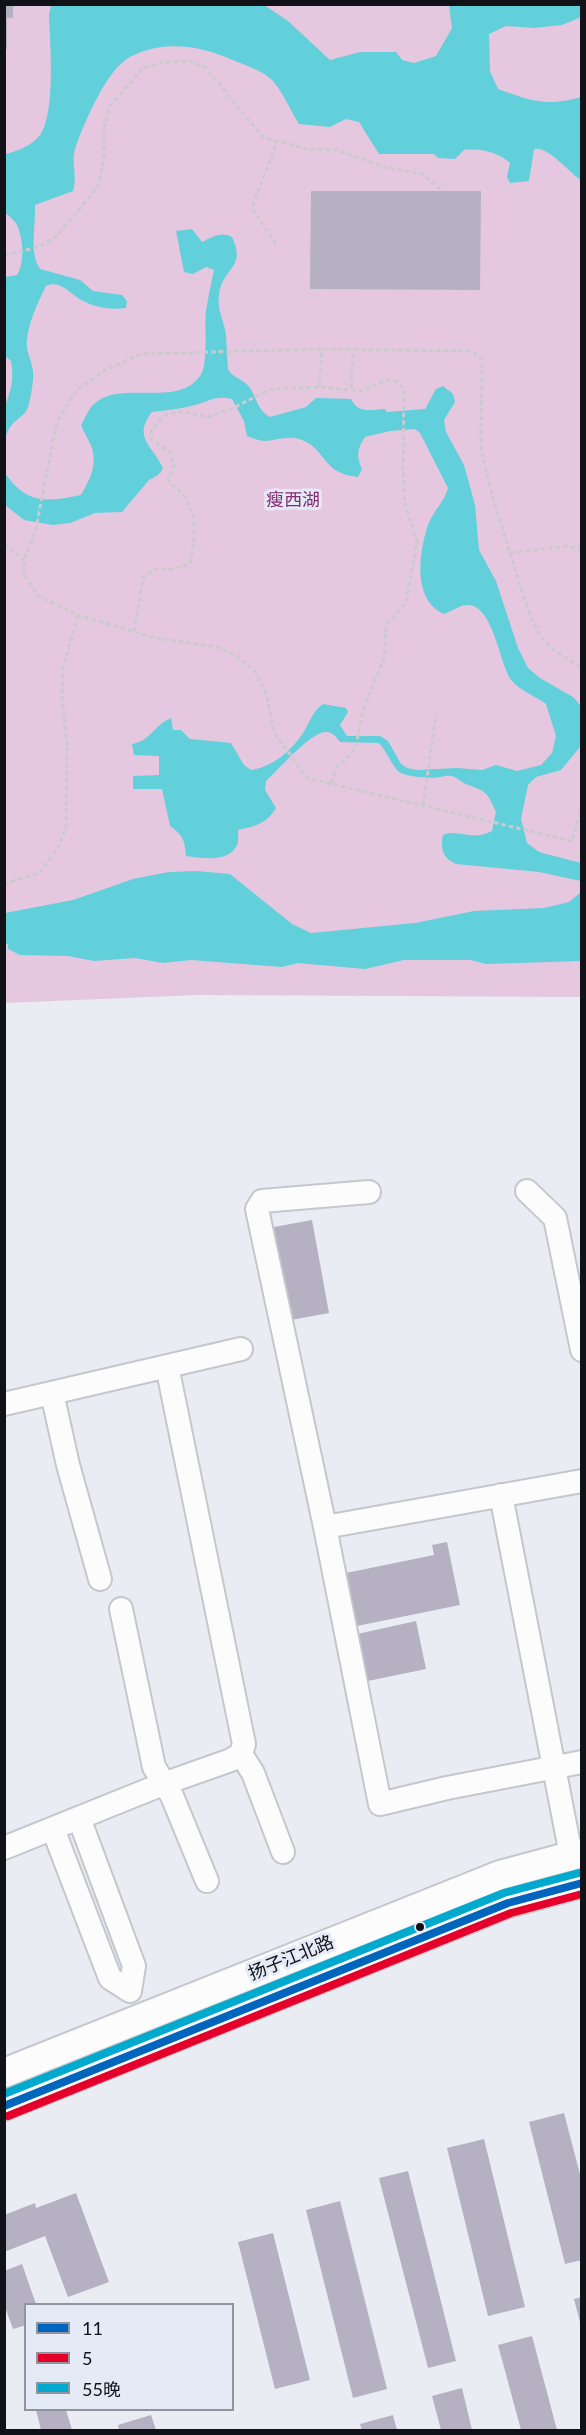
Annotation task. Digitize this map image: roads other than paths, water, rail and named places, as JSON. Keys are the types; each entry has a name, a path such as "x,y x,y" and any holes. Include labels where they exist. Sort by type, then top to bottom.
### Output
{"main road":[{"name":"扬子江北路","path":"4,2073 500,1875 576,1854"},
{"name":"扬子江北路","path":"4,2106 508,1903 582,1883"}],"lane":[{"path":"527,1191 555,1218 582,1350"},
{"path":"369,1192 262,1201 257,1209 325,1527 380,1804 447,1788 582,1762"},
{"path":"4,1404 241,1348"},
{"path":"4,1848 163,1784 231,1760 241,1754 244,1744 243,1730 167,1366"},
{"path":"52,1393 68,1465 100,1579"},
{"path":"325,1527 582,1480"},
{"path":"501,1495 552,1768 576,1854"},
{"path":"121,1609 154,1767 172,1796 207,1881"},
{"path":"241,1754 253,1773 283,1852"},
{"path":"52,1829 110,1978 130,1991 134,1966 79,1818"}],"water":[{"path":"51,5 264,5 288,21 330,60 360,52 396,52 402,60 414,63 436,56 452,28 449,5 581,5 581,17 562,25 534,28 506,26 489,34 490,71 498,89 520,97 548,102 581,97 581,180 540,149 534,149 529,181 510,183 507,177 510,163 488,152 464,150 455,159 438,158 434,154 379,154 359,122 346,119 330,127 299,124 269,77 228,58 192,47 179,46 154,48 130,57 113,72 85,123 74,151 73,191 35,205 34,238 35,255 40,269 80,280 93,291 122,295 127,301 126,308 99,307 83,301 61,286 52,284 46,286 28,332 27,348 33,375 29,404 24,414 10,427 5,441 4,412 12,376 11,361 5,356 5,277 17,275 20,270 22,250 17,225 5,214 5,154 19,150 33,142 40,135 45,124 50,95 49,15"},
{"name":"瘦西湖","path":"192,229 202,242 220,235 232,237 237,256 224,279 219,295 228,369 247,385 260,408 270,417 306,407 316,398 351,399 361,409 385,409 387,412 425,409 436,389 443,386 453,394 455,402 444,420 446,432 464,465 475,505 479,550 496,581 518,648 528,668 540,678 573,697 581,706 580,747 561,770 536,777 528,785 521,819 527,843 539,852 581,863 581,881 539,872 452,862 444,852 443,835 454,833 478,835 492,831 496,812 486,794 452,776 433,778 404,774 395,768 379,743 340,742 330,732 319,734 303,745 266,781 265,790 276,808 260,824 238,830 237,845 228,855 222,857 186,856 182,839 178,832 170,826 162,789 133,789 133,776 159,775 159,756 134,755 132,744 144,740 171,718 173,730 181,730 190,739 231,743 244,765 251,770 266,766 291,748 301,736 313,714 323,704 346,708 348,712 340,725 347,736 380,736 388,741 401,764 417,770 457,768 482,770 496,765 517,771 541,765 552,753 556,736 546,704 515,684 507,673 495,636 483,614 475,607 466,605 444,614 427,598 421,574 422,548 428,525 448,488 420,433 415,429 390,431 365,437 358,453 362,469 358,477 337,471 316,449 302,440 288,438 263,441 247,436 244,421 232,399 217,398 190,406 152,412 146,421 144,436 163,469 149,480 122,512 95,513 70,523 53,525 24,520 5,505 5,473 21,491 38,499 48,500 81,495 90,478 94,461 92,448 81,425 91,407 104,397 117,394 177,391 190,386 200,376 203,370 206,345 206,311 214,270 206,267 193,274 184,272 176,231"},
{"path":"196,871 230,874 292,924 311,933 415,923 474,911 544,908 569,902 581,892 581,961 486,964 471,960 404,960 365,969 298,963 282,967 191,960 163,963 135,958 94,961 68,956 20,955 8,949 8,944 5,944 5,913 73,900 133,879 169,872"}]}
